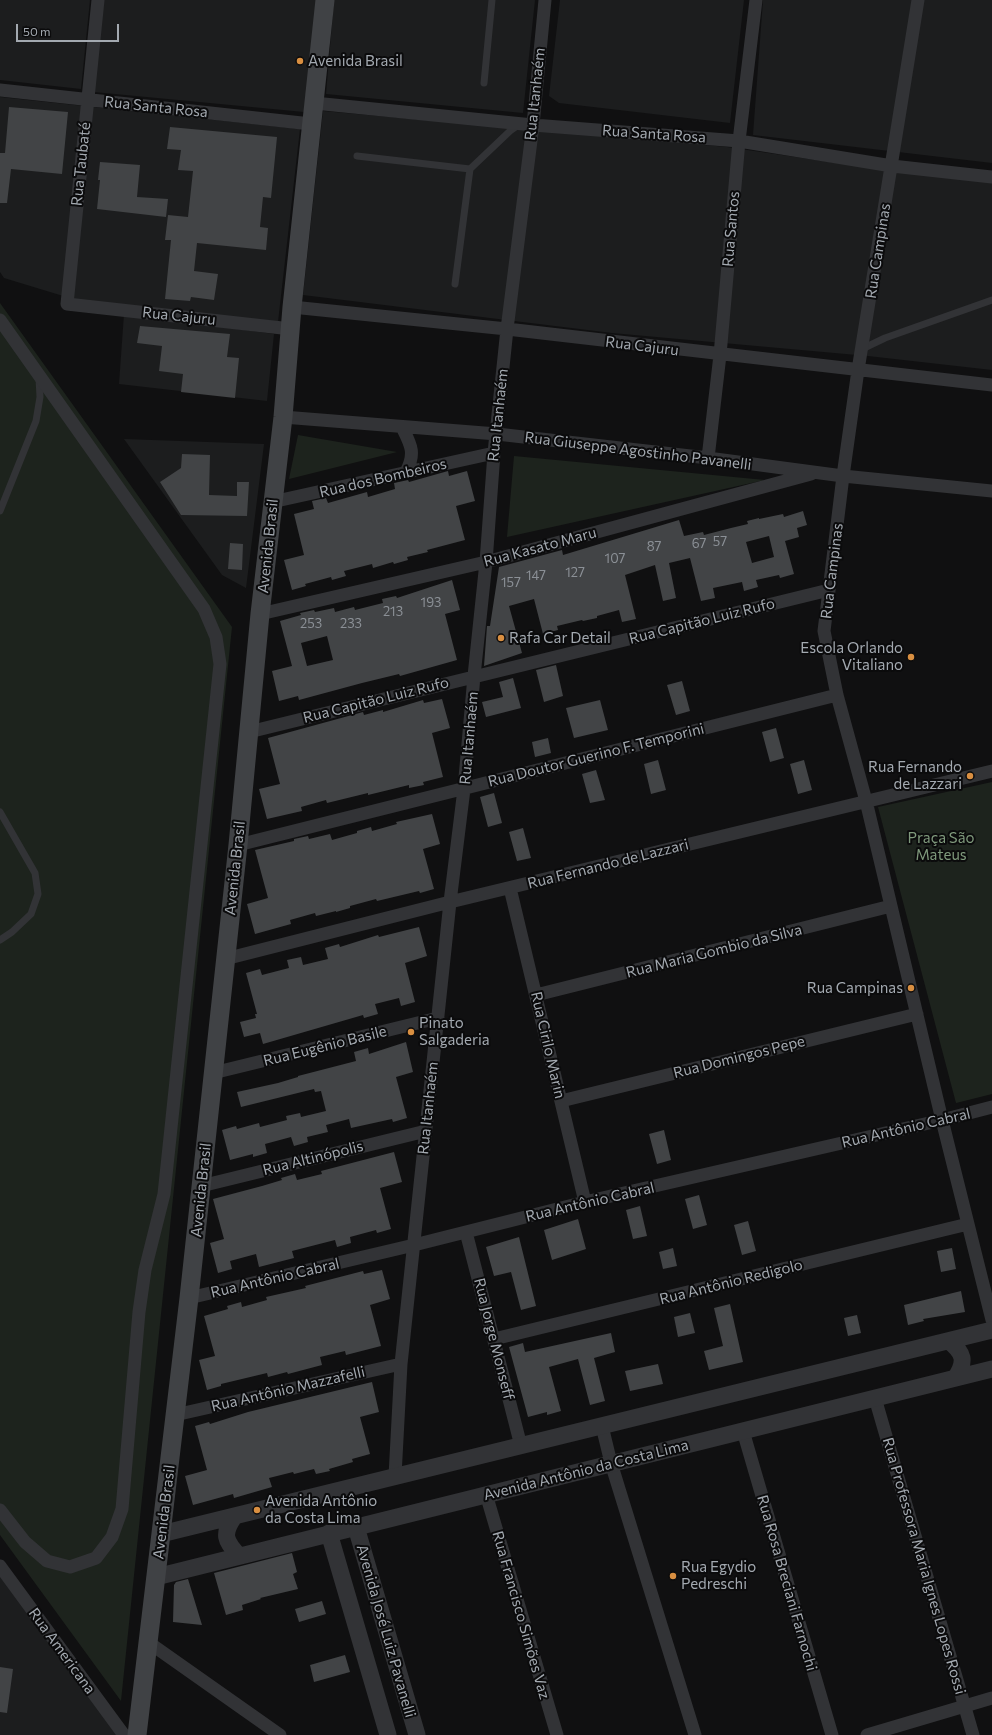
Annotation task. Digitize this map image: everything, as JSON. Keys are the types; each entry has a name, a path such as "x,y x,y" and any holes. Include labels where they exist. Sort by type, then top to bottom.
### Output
{"main road":[{"name":"Avenida Brasil","path":"137,1735 189,1298 238,845 260,614 283,417 292,307 325,0"}],"street":[{"name":"Rua Taubaté","path":"67,304 98,0"},
{"name":"Rua Itanhaém","path":"395,1476 401,1364 450,902 464,788 486,562 494,453 526,125 545,0"},
{"name":"Rua Santos","path":"708,458 720,355 739,141 756,0"},
{"name":"Rua Campinas","path":"918,0 858,370 824,631 837,694 866,801 942,1120 992,1320"},
{"name":"Rua Santa Rosa","path":"0,90 311,124"},
{"name":"Rua Santa Rosa","path":"314,103 526,125 739,141 892,166 992,177"},
{"name":"Rua Cajuru","path":"67,304 290,329"},
{"name":"Rua Cajuru","path":"292,307 992,385"},
{"path":"0,320 204,609 216,637 220,664 164,1194 145,1270 139,1312 122,1509 112,1537 96,1558 70,1567 47,1561 25,1542 0,1510"},
{"name":"Rua Giuseppe Agostinho Pavanelli","path":"283,417 496,434 708,458 843,476 992,491"},
{"path":"402,426 410,442 412,452 412,461 406,472"},
{"name":"Rua dos Bombeiros","path":"272,502 494,453"},
{"name":"Rua Kasato Maru","path":"260,614 486,562 816,472"},
{"name":"Rua Capitão Luiz Rufo","path":"249,732 829,590"},
{"name":"Rua Doutor Guerino F. Temporini","path":"238,845 837,694"},
{"name":"Rua Fernando de Lazzari","path":"225,959 450,902 992,771"},
{"name":"Rua Cirilo Marin","path":"510,888 585,1202"},
{"name":"Rua Maria Gombio da Silva","path":"536,996 891,906"},
{"name":"Rua Domingos Pepe","path":"561,1101 917,1014"},
{"name":"Rua Eugênio Basile","path":"213,1074 438,1018"},
{"name":"Rua Antônio Cabral","path":"189,1298 414,1245 585,1202 942,1120 992,1107"},
{"name":"Rua Altinópolis","path":"201,1186 426,1131"},
{"name":"Rua Antônio Redigolo","path":"494,1339 968,1224"},
{"name":"Rua Jorge Monseff","path":"466,1232 521,1446"},
{"path":"161,1534 992,1330"},
{"path":"949,1341 958,1348 963,1358 961,1368 956,1378"},
{"name":"Rua Antônio Mazzafelli","path":"175,1415 401,1364"},
{"name":"Avenida Antônio da Costa Lima","path":"156,1577 992,1368"},
{"name":"Rua Professora Maria Ignes Lopes Rossi","path":"875,1398 974,1735"},
{"path":"602,1426 611,1463 695,1735"},
{"name":"Rua Rosa Breciani Farnochi","path":"743,1431 832,1735"},
{"name":"Rua Francisco Simões Vaz","path":"486,1494 556,1735"},
{"path":"234,1517 227,1527 227,1538 231,1548 239,1556"},
{"name":"Avenida José Luiz Pavanelli","path":"356,1527 417,1735"},
{"name":"Avenida José Luiz Pavanelli","path":"329,1533 388,1735"},
{"name":"Rua Americana","path":"0,1566 124,1735"},
{"path":"148,1642 280,1735"},
{"path":"867,1735 992,1698"}],"lane":[{"path":"484,83 492,0"},
{"path":"455,284 470,169 510,131 526,125"},
{"path":"356,156 470,169"},
{"path":"862,349 885,338 992,300"},
{"path":"0,511 36,421 40,397 39,374"},
{"path":"0,812 35,872 38,894 32,914 12,932 0,940"}],"shaded area":[{"path":"0,0 90,0 81,89 0,80"},
{"path":"103,0 317,0 304,112 94,92"},
{"path":"334,0 535,0 523,113 326,94"},
{"path":"560,0 744,0 730,123 559,103 549,96"},
{"path":"763,0 992,0 992,163 753,135"},
{"path":"0,97 300,129 278,322 73,299 4,278 0,272"},
{"path":"323,111 727,147 878,169 992,181 992,370 868,356 612,333 303,295"},
{"path":"124,314 274,334 267,401 119,384"},
{"path":"124,439 264,444 246,588 222,575"},
{"path":"0,1566 124,1735 0,1735"}],"green space":[{"path":"0,303 232,627 121,1701 0,1535"},
{"path":"298,435 397,452 289,479"},
{"path":"514,456 765,480 507,537"},
{"name":"Praça São Mateus","path":"992,782 992,1094 956,1103 878,807"}],"building":[{"path":"9,107 68,112 62,174 11,169 7,203 0,203 0,153 5,153"},
{"path":"170,127 277,137 271,198 263,197 260,227 268,228 266,250 197,243 194,271 218,274 214,300 191,297 190,301 165,299 171,240 165,240 168,215 188,217 193,171 178,170 181,150 167,149"},
{"path":"100,162 140,165 137,197 168,199 166,217 97,209"},
{"path":"140,326 230,334 227,357 239,358 235,398 181,392 183,374 159,371 162,346 137,343"},
{"path":"182,454 210,455 209,495 237,496 237,482 249,482 247,516 181,515 160,482 181,468"},
{"path":"448,471 449,476 467,471 475,501 456,506 465,540 427,550 428,552 407,557 408,560 394,564 393,562 373,568 372,564 344,571 346,576 332,580 331,577 305,584 306,586 292,590 284,560 304,555 294,514 314,509 312,501 326,498 328,503 367,492 368,497 395,489 394,483 408,480 409,482"},
{"path":"803,511 807,525 797,528 799,537 785,541 794,574 780,578 779,575 756,580 758,587 744,591 742,582 713,588 715,598 701,601 690,558 669,563 676,598 663,601 655,565 625,575 636,619 622,622 619,610 597,616 597,618 557,626 558,630 543,634 534,599 509,606 522,653 484,666 487,626 490,626 499,567 562,550 563,555 679,520 684,536 703,532 704,535 748,524 747,521 759,518 783,514 784,517","holes":["769,536 774,557 752,563 746,542"]},
{"path":"230,543 243,544 242,570 228,569"},
{"path":"452,580 460,610 445,614 457,660 400,676 399,674 299,700 298,696 279,701 272,671 292,666 280,621 301,615 300,613 314,610 315,612 334,608 335,612 354,607 355,610 383,603 382,599 396,596 397,598","holes":["327,636 333,660 307,666 301,643"]},
{"path":"556,665 563,696 544,702 536,670"},
{"path":"513,678 521,708 486,717 482,702 503,697 499,682"},
{"path":"682,681 690,711 676,715 667,685"},
{"path":"442,699 450,728 432,733 443,777 423,782 424,785 409,788 409,785 327,803 326,800 301,807 302,811 267,819 259,789 280,784 268,738 363,712 364,715 383,710 383,712 423,700 424,703"},
{"path":"600,700 608,730 574,738 566,708"},
{"path":"776,728 784,758 770,762 762,732"},
{"path":"548,738 551,753 535,757 532,742"},
{"path":"658,760 666,790 651,794 644,764"},
{"path":"804,760 812,790 798,794 790,764"},
{"path":"596,770 605,800 590,803 582,774"},
{"path":"494,793 502,823 488,827 480,797"},
{"path":"432,814 440,844 423,849 434,889 377,901 376,899 350,906 350,908 336,912 316,916 315,913 290,920 291,924 255,934 247,904 268,898 255,850 294,841 294,839 308,836 309,839 330,834 332,840 357,833 357,831 371,827 372,831 397,824 396,822"},
{"path":"523,828 531,858 517,861 509,832"},
{"path":"419,927 427,956 405,963 415,1002 401,1006 399,998 375,1004 378,1014 364,1018 363,1015 263,1044 260,1033 244,1037 240,1022 256,1018 255,1014 257,1014 246,973 260,969 262,975 289,968 287,960 301,957 303,965 328,959 325,948 339,944 340,947 378,935 379,937"},
{"path":"406,1042 413,1072 396,1077 407,1118 393,1122 392,1119 351,1128 349,1119 326,1125 328,1132 307,1137 308,1142 294,1146 291,1137 265,1144 267,1153 253,1157 253,1154 230,1160 222,1130 236,1126 237,1129 259,1123 260,1127 287,1120 286,1116 300,1113 301,1117 326,1111 321,1091 315,1092 314,1089 241,1107 237,1092 278,1083 298,1076 356,1061 354,1052 368,1048 369,1054"},
{"path":"664,1130 671,1160 657,1164 649,1134"},
{"path":"394,1152 402,1182 380,1188 391,1229 377,1233 376,1230 350,1237 351,1243 337,1247 335,1240 292,1251 294,1258 259,1267 256,1254 230,1261 232,1269 218,1273 210,1243 224,1239 213,1199 282,1180 281,1178 295,1174 297,1180 322,1174 321,1171"},
{"path":"699,1195 707,1225 693,1229 685,1199"},
{"path":"640,1206 647,1236 633,1239 626,1210"},
{"path":"578,1219 586,1249 552,1260 544,1230"},
{"path":"748,1221 756,1251 742,1255 734,1225"},
{"path":"519,1237 536,1306 521,1310 511,1272 494,1276 486,1247"},
{"path":"673,1248 677,1266 663,1269 659,1252"},
{"path":"952,1248 956,1269 941,1272 937,1251"},
{"path":"382,1270 390,1299 370,1305 381,1346 346,1355 345,1351 320,1357 322,1365 288,1374 287,1372 268,1377 267,1373 221,1384 221,1386 207,1390 199,1360 215,1356 204,1316 228,1309 227,1306 241,1302 242,1307 267,1300 266,1297 306,1288 305,1286 363,1271 364,1274"},
{"path":"961,1291 965,1312 923,1319 924,1321 908,1325 904,1305"},
{"path":"730,1304 743,1362 709,1370 704,1351 723,1346 714,1308"},
{"path":"690,1313 695,1333 678,1337 674,1317"},
{"path":"857,1315 861,1333 848,1336 844,1318"},
{"path":"611,1333 615,1352 594,1358 605,1401 590,1405 578,1359 549,1367 561,1411 547,1415 547,1412 528,1417 509,1347 523,1343 525,1352"},
{"path":"658,1364 663,1384 630,1391 625,1371"},
{"path":"372,1382 379,1412 360,1417 370,1454 352,1459 353,1462 329,1469 330,1471 316,1474 314,1469 294,1474 293,1472 269,1478 272,1487 234,1498 233,1494 193,1505 185,1476 207,1470 195,1426 209,1422 210,1424 248,1412"},
{"path":"292,1553 297,1572 293,1574 298,1589 260,1598 261,1599 242,1605 243,1610 226,1615 214,1573"},
{"path":"188,1579 202,1625 173,1622 174,1585 176,1582"},
{"path":"322,1601 326,1614 299,1622 295,1609"},
{"path":"345,1655 350,1672 314,1682 310,1665"},
{"path":"0,1667 13,1669 7,1713 0,1712"}],"place":[{"name":"Avenida Brasil","path":"300,61"},
{"name":"Rafa Car Detail","path":"501,638"},
{"name":"Escola Orlando Vitaliano","path":"911,657"},
{"name":"Rua Fernando de Lazzari","path":"970,776"},
{"name":"Rua Campinas","path":"911,988"},
{"name":"Pinato Salgaderia","path":"411,1032"},
{"name":"Avenida Antônio da Costa Lima","path":"257,1510"},
{"name":"Rua Egydio Pedreschi","path":"673,1576"}]}
